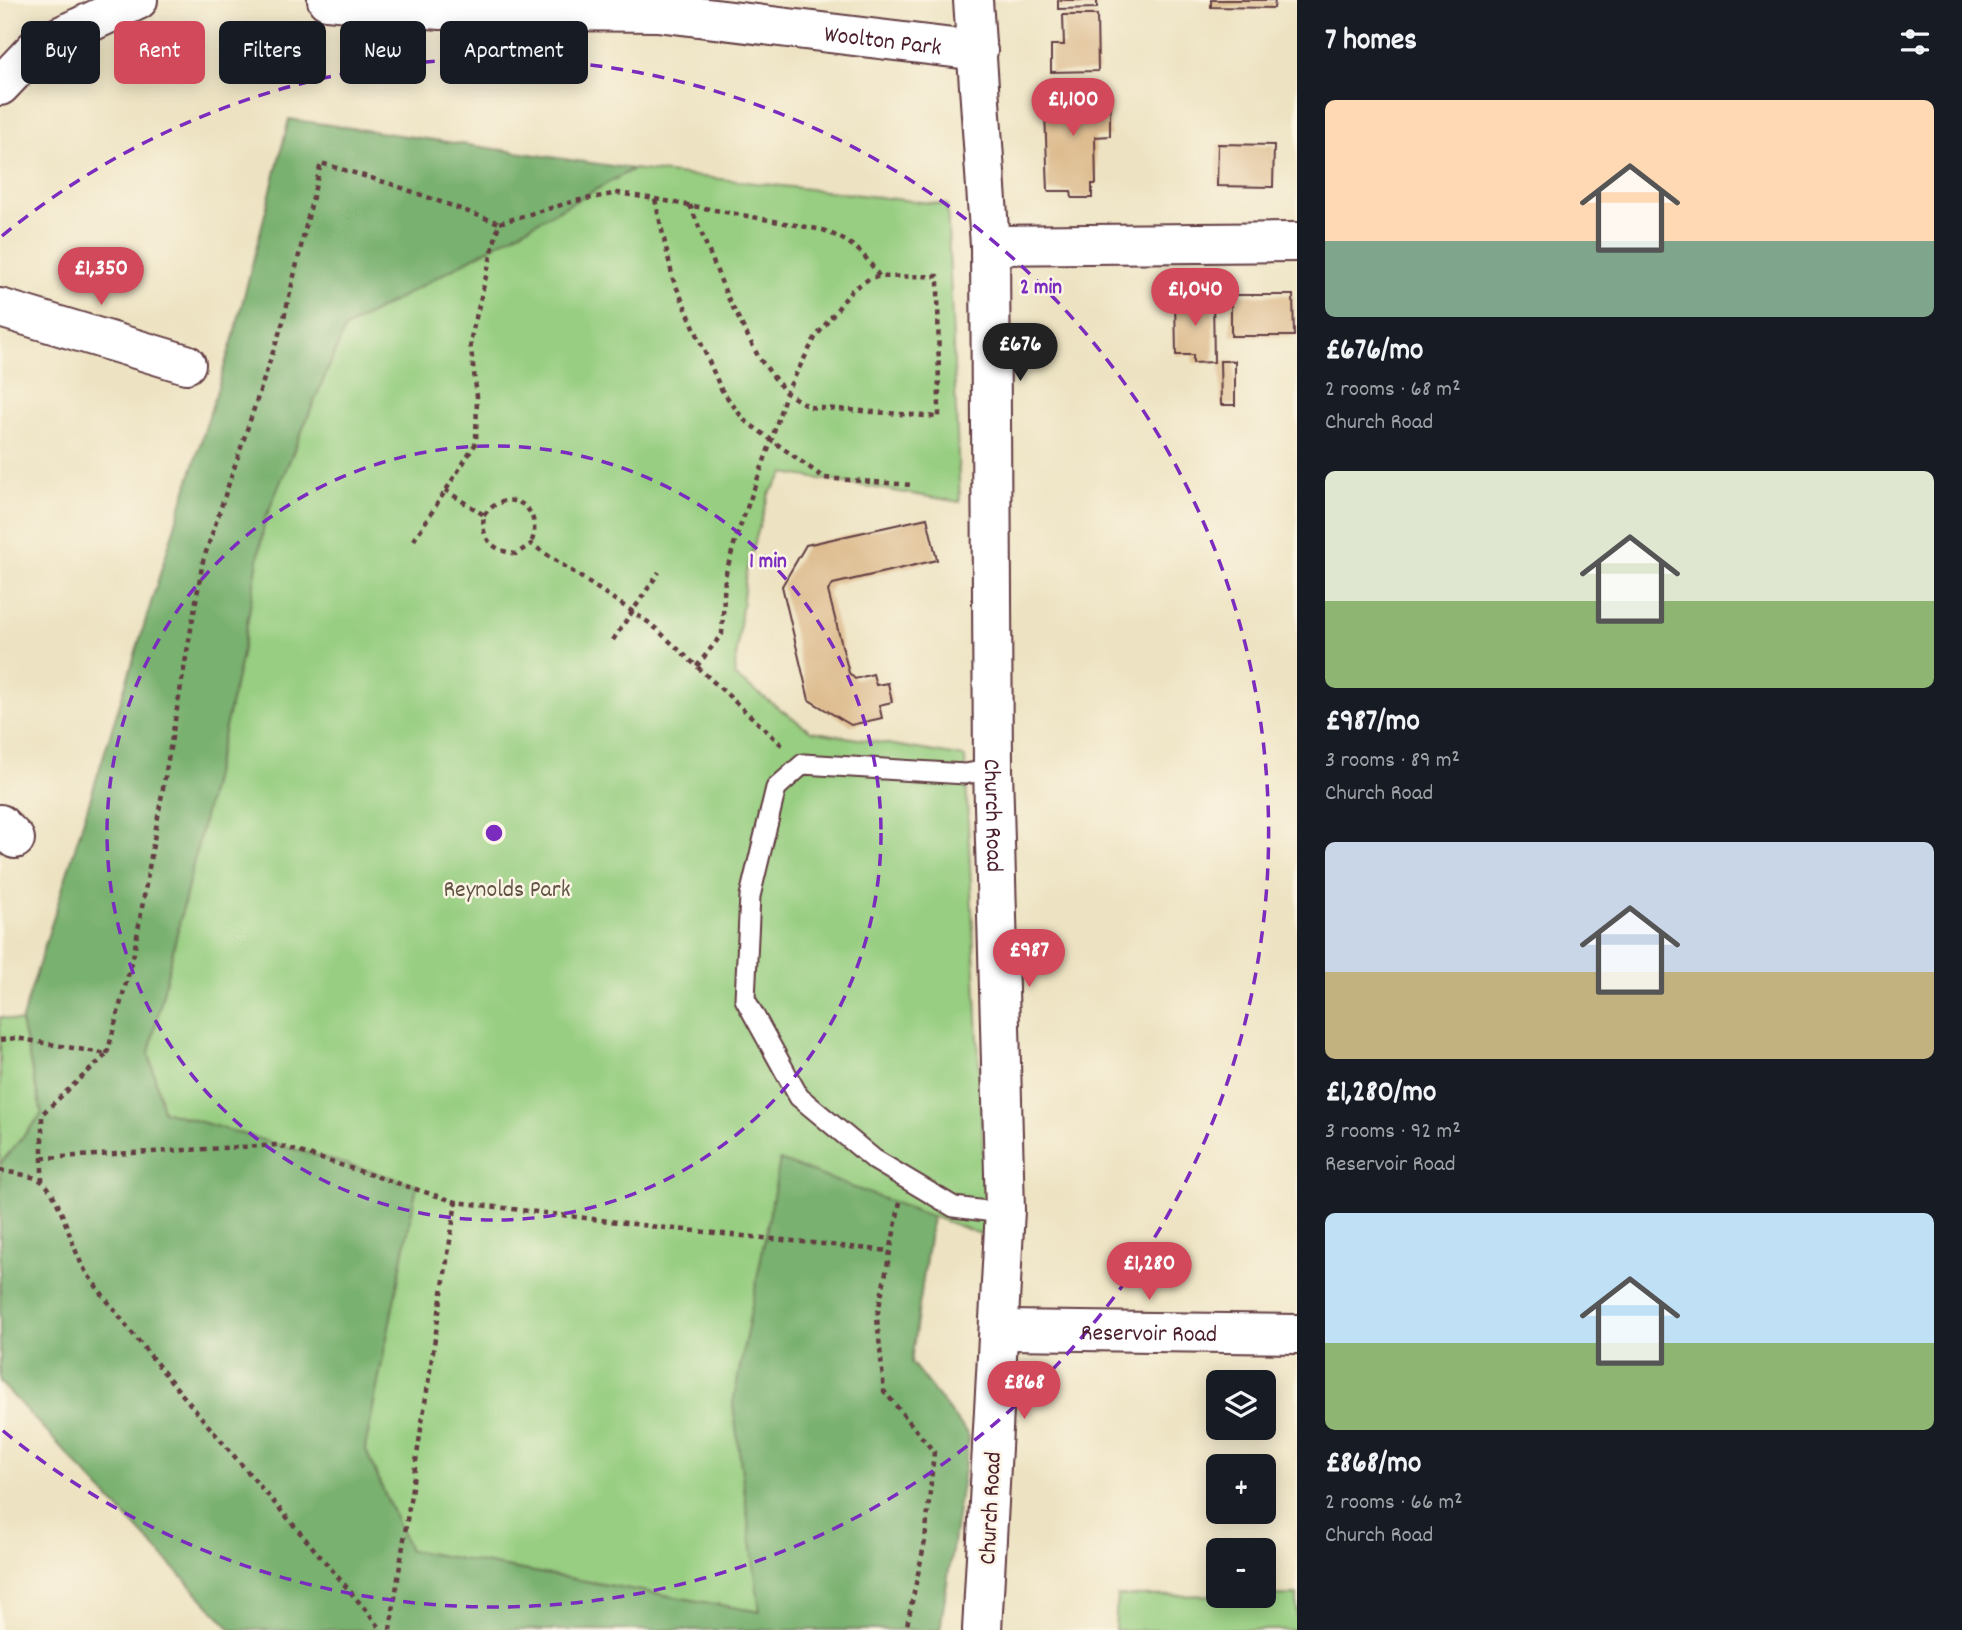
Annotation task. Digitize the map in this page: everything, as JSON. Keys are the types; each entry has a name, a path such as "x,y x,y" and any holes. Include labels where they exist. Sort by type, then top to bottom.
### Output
{"street":[{"path":"0,86 37,47 138,0"},
{"name":"Woolton Park","path":"327,0 657,12 978,51"},
{"name":"Church Road","path":"973,0 989,245 993,769 1005,1210 982,1630"},
{"path":"989,245 1297,242"},
{"path":"0,308 186,365"},
{"name":"Reservoir Road","path":"1000,1330 1297,1335"}],"lane":[{"path":"993,769 965,774 803,764 776,788 750,896 745,999 799,1097 875,1160 954,1207 986,1211 1005,1210"}],"path":[{"path":"382,1630 311,1543 207,1425 85,1272 53,1197 42,1181 41,1158 41,1114 107,1054 134,953 203,561 283,322 321,163 391,184 499,223 575,201 618,193 823,229 845,239 864,253 879,276"},
{"path":"655,199 673,279 721,389 744,419 771,442 824,478 912,485"},
{"path":"690,205 727,296 759,358 786,393 810,407 939,417 938,276 873,277 852,290 815,338 786,393 736,538 725,576 722,634 697,666"},
{"path":"414,540 475,443 477,396 470,342 499,223"},
{"path":"445,490 484,515"},
{"path":"508,499 526,506 535,526 531,544 516,554 500,551 488,541 482,526 484,515 499,501 508,499"},
{"path":"531,544 633,611 803,764"},
{"path":"613,640 659,572"},
{"path":"0,1040 16,1038 107,1054"},
{"path":"41,1158 278,1144 456,1202 666,1228 890,1251"},
{"path":"0,1170 42,1181"},
{"path":"905,1178 877,1317 884,1391 934,1452 925,1541 906,1630"},
{"path":"390,1630 456,1202"}],"green space":[{"path":"289,119 633,169 345,328 265,519 241,659 149,1053 163,1111 417,1185 365,1448 409,1550 760,1612 733,1404 780,1160 932,1217 911,1362 969,1436 940,1630 232,1630 0,1382 0,1164 42,1114 21,1022 235,332"},
{"name":"Reynolds Park","path":"633,169 947,205 960,502 785,473 769,494 746,572 734,676 811,731 965,757 986,1211 983,1235 780,1161 733,1404 761,1612 409,1550 365,1449 417,1185 163,1111 149,1053 241,659 265,519 345,328"},
{"path":"0,1017 21,1022 42,1114 0,1164"},
{"path":"1276,1595 1297,1595 1297,1630 1115,1630 1117,1596 1206,1596 1206,1608 1276,1608"}],"building":[{"path":"1058,0 1097,0 1097,8 1058,9"},
{"path":"1211,0 1275,0 1274,8 1211,7"},
{"path":"1063,15 1097,15 1098,71 1051,72 1051,45 1064,45"},
{"path":"1090,84 1090,104 1110,104 1110,136 1095,137 1096,184 1092,184 1092,198 1072,198 1071,191 1048,191 1044,85"},
{"path":"1218,144 1274,145 1273,187 1217,186"},
{"path":"1231,295 1293,295 1294,336 1231,336"},
{"path":"1175,297 1213,297 1214,362 1193,363 1193,355 1176,355"},
{"path":"1220,361 1235,361 1235,405 1221,405"},
{"path":"927,518 937,560 833,584 828,591 849,673 855,679 873,674 876,685 888,683 892,702 879,705 882,718 851,725 809,700 782,586 806,545"}]}
